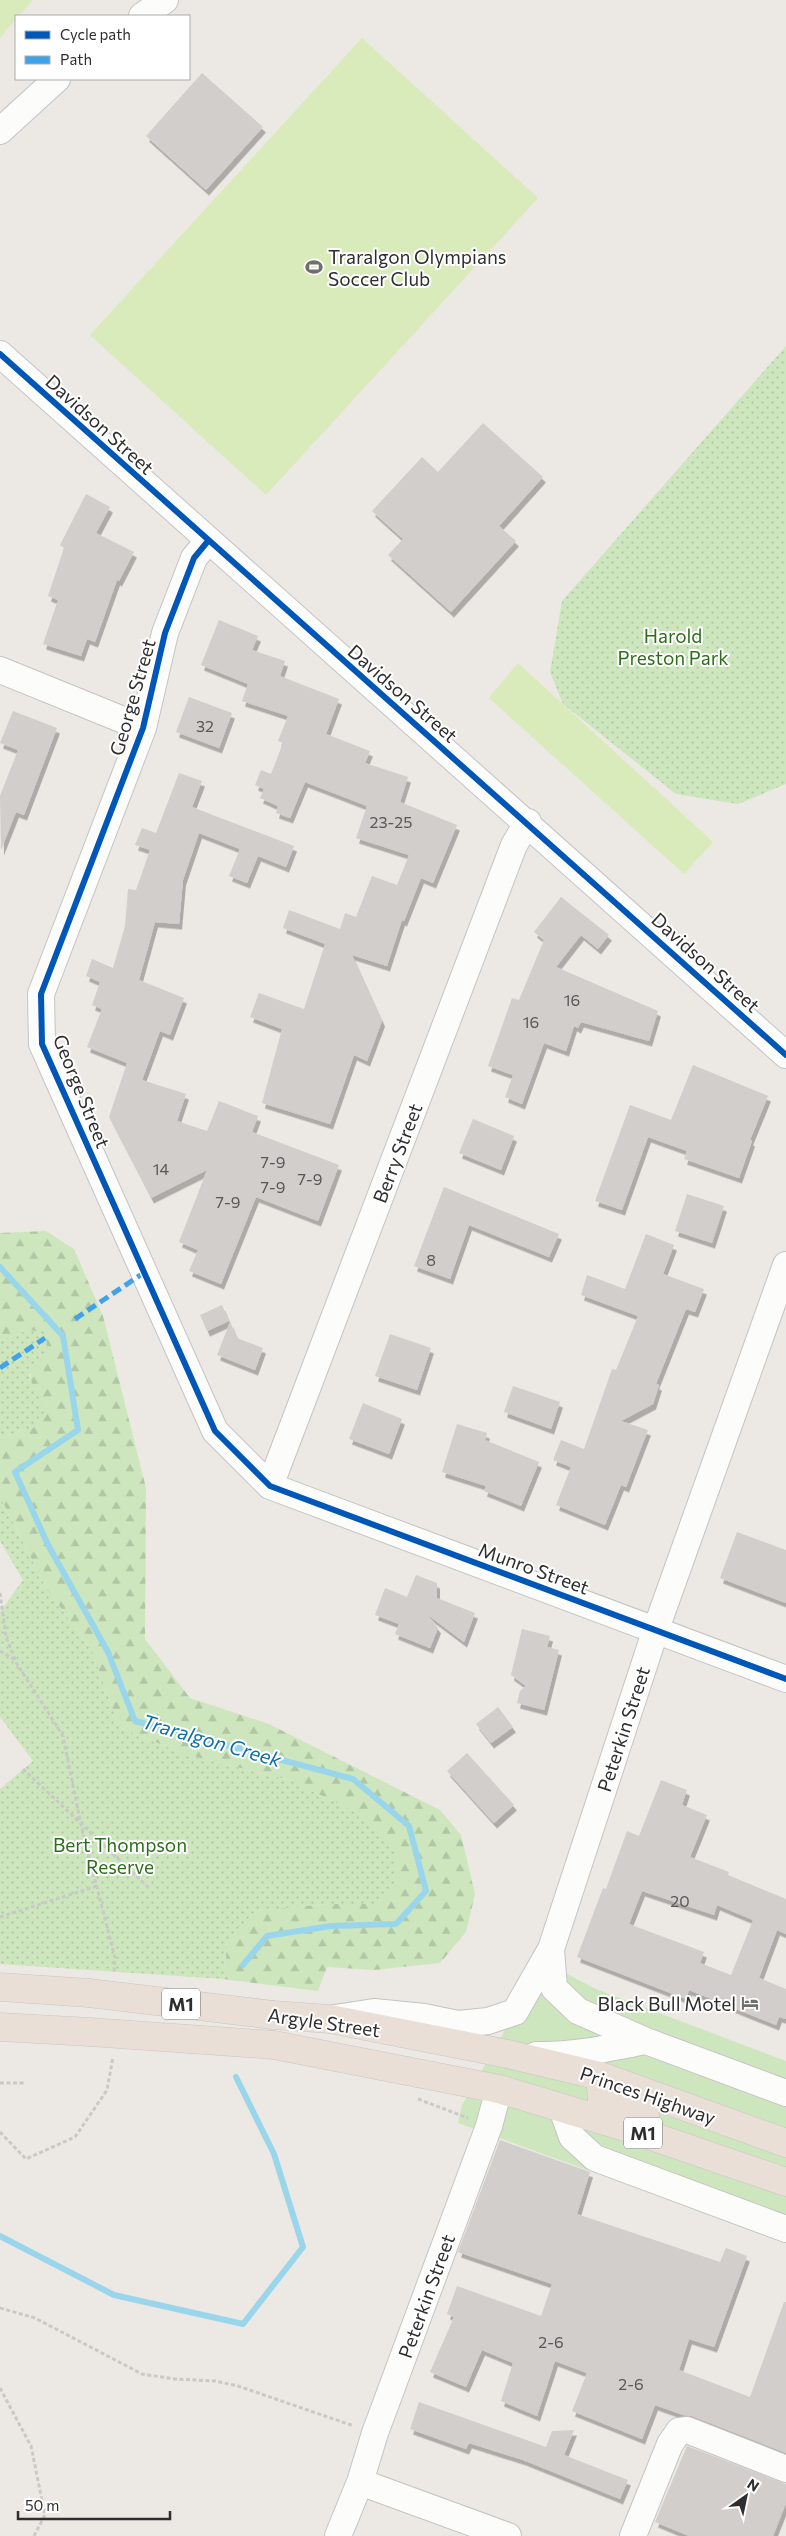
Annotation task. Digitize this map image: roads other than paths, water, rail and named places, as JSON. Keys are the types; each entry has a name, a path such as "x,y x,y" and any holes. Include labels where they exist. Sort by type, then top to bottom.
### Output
{"highway":[{"name":"Argyle Street","path":"0,1987 89,1993 273,2015 330,2019 508,2054"},
{"name":"Argyle Street","path":"0,2027 274,2045 499,2089"},
{"name":"Princes Highway","path":"508,2054 600,2076 786,2143"},
{"name":"Peterkin Street","path":"499,2089 508,2054"},
{"path":"600,2076 602,2099 753,2159 786,2177"},
{"name":"Princes Highway","path":"499,2089 622,2126 786,2182"}],"street":[{"path":"143,15 165,0"},
{"path":"0,131 56,80"},
{"name":"Davidson Street","path":"0,354 208,541 528,822 786,1055"},
{"name":"George Street","path":"208,541 194,558 166,634 143,728 41,994 42,1044 215,1431 270,1486"},
{"path":"0,670 143,728"},
{"name":"Berry Street","path":"270,1486 514,845 528,822"},
{"name":"Peterkin Street","path":"330,2019 374,2012 424,2017 458,2024 488,2021 515,2012 551,1949 656,1630 786,1265"},
{"name":"Munro Street","path":"270,1486 786,1679"},
{"path":"551,1949 554,1988 578,2011 646,2041 786,2093"},
{"name":"Argyle Street","path":"508,2054 565,2055 646,2041"},
{"path":"600,2076 604,2049"},
{"name":"Peterkin Street","path":"338,2536 360,2482 375,2433 489,2126 499,2089"},
{"path":"562,2109 572,2136 595,2158 786,2229"},
{"path":"633,2536 670,2444 679,2431 687,2430 786,2469"},
{"path":"360,2482 508,2536"}],"waterway":[{"name":"Traralgon Creek","path":"0,1267 63,1336 78,1430 15,1472 48,1545 108,1652 135,1721 353,1779 409,1826 426,1891 396,1924 331,1926 267,1936 243,1965"},
{"name":"Traralgon Creek","path":"0,2236 114,2295 243,2324 303,2247 274,2154 236,2077"}],"place":[{"name":"Traralgon Olympians Soccer Club","path":"314,267"},
{"name":"Black Bull Motel","path":"750,2003"}],"park label":[{"name":"Harold Preston Park","path":"673,646"},
{"name":"Bert Thompson Reserve","path":"120,1855"}]}
